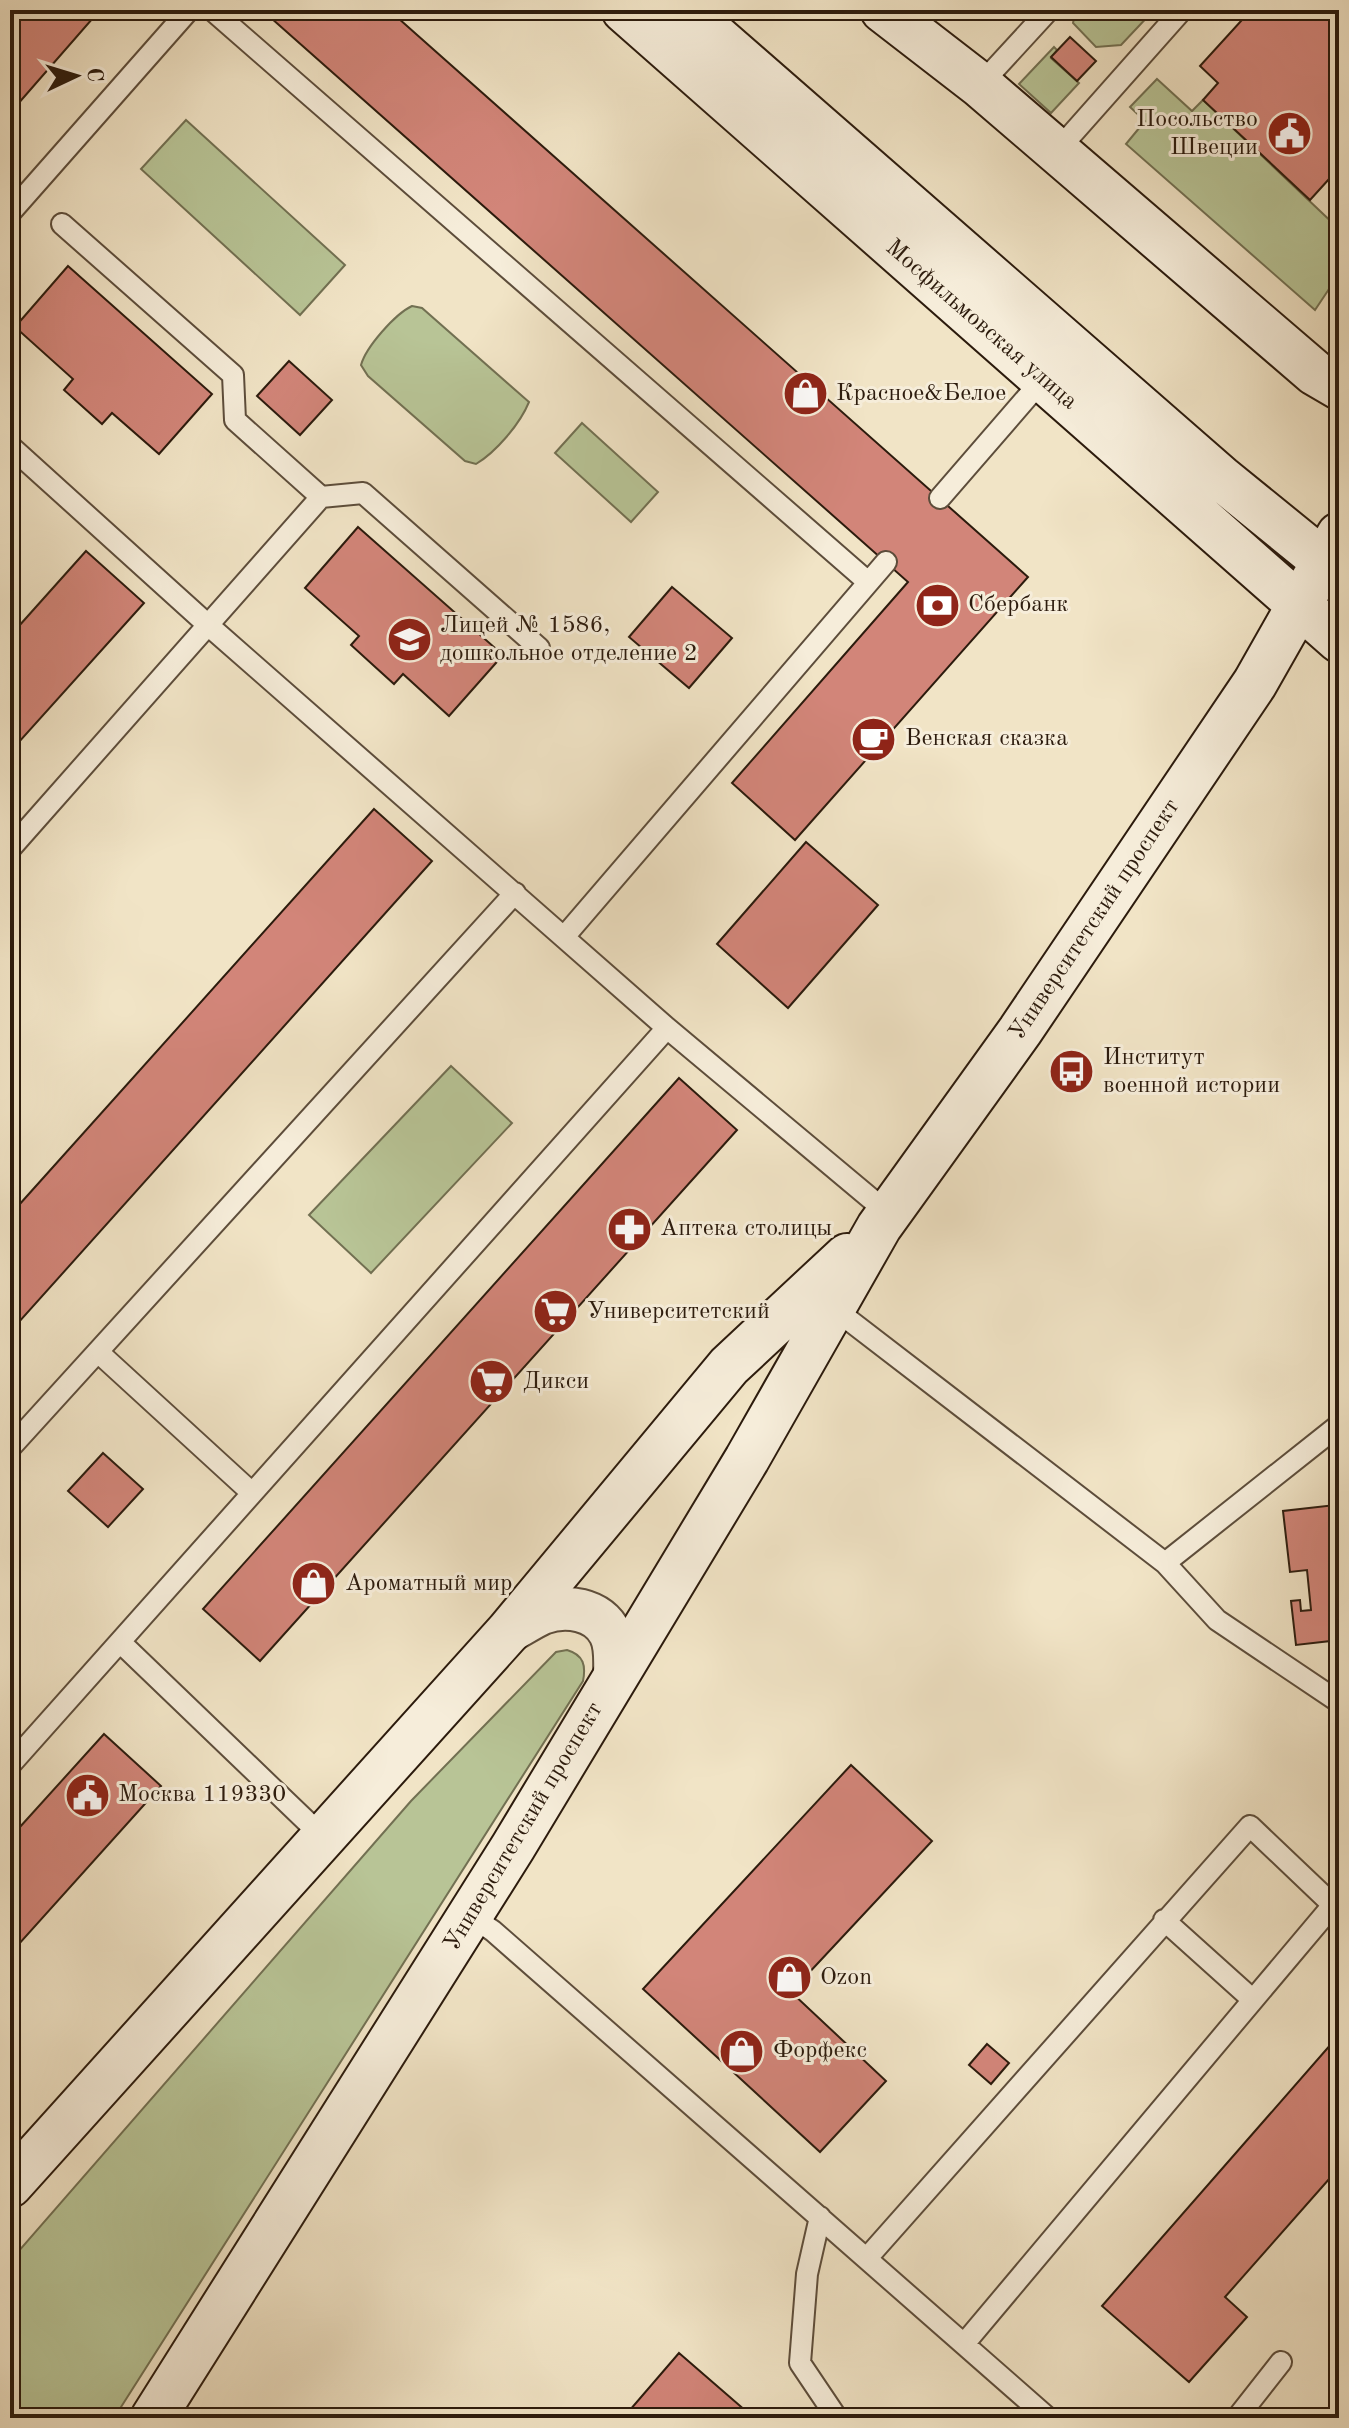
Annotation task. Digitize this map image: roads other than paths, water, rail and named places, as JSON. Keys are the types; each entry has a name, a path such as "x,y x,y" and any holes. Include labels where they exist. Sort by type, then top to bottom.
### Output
{"main road":[{"name":"Мосфильмовская улица","path":"624,10 1339,640"},
{"name":"Мосфильмовская улица","path":"685,10 1221,478 1334,557"},
{"path":"883,10 980,85 1315,373 1339,387"},
{"name":"Университетский проспект","path":"153,2418 471,1916 747,1459 883,1220 1055,979 1255,683 1299,605 1334,557"},
{"name":"Университетский проспект","path":"10,2185 508,1632 729,1366 883,1220"}],"street":[{"path":"508,1632 545,1612 573,1608 596,1616 610,1633 616,1654 615,1677"}],"lane":[{"path":"10,213 189,10"},
{"path":"212,10 868,582"},
{"path":"980,85 1049,10"},
{"path":"1057,151 1182,10"},
{"path":"62,224 233,375 235,420 321,497"},
{"path":"940,498 1043,379"},
{"path":"10,446 208,625 883,1220"},
{"path":"10,849 321,497 363,493 539,648"},
{"path":"564,937 886,562"},
{"path":"10,1448 515,893"},
{"path":"10,1765 667,1028"},
{"path":"832,1307 1165,1563 1217,1620 1339,1702"},
{"path":"98,1352 252,1493"},
{"path":"1165,1563 1339,1425"},
{"path":"120,1642 323,1837"},
{"path":"867,2258 1250,1826 1333,1905 964,2344"},
{"path":"471,1916 493,1931 1048,2418"},
{"path":"1164,1920 1253,2000"},
{"path":"820,2217 807,2274 800,2363 837,2418"},
{"path":"1237,2418 1281,2362"}],"place":[{"name":"Посольство Швеции","path":"1289,134"},
{"name":"Красное&Белое","path":"805,394"},
{"name":"Сбербанк","path":"937,605"},
{"name":"Лицей № 1586, дошкольное отделение 2","path":"409,640"},
{"name":"Венская сказка","path":"874,739"},
{"name":"Институт военной истории","path":"1072,1072"},
{"name":"Аптека столицы","path":"629,1229"},
{"name":"Университетский","path":"556,1312"},
{"name":"Дикси","path":"492,1382"},
{"name":"Ароматный мир","path":"314,1584"},
{"name":"Москва 119330","path":"87,1795"},
{"name":"Ozon","path":"789,1978"},
{"name":"Форфекс","path":"742,2051"}]}
